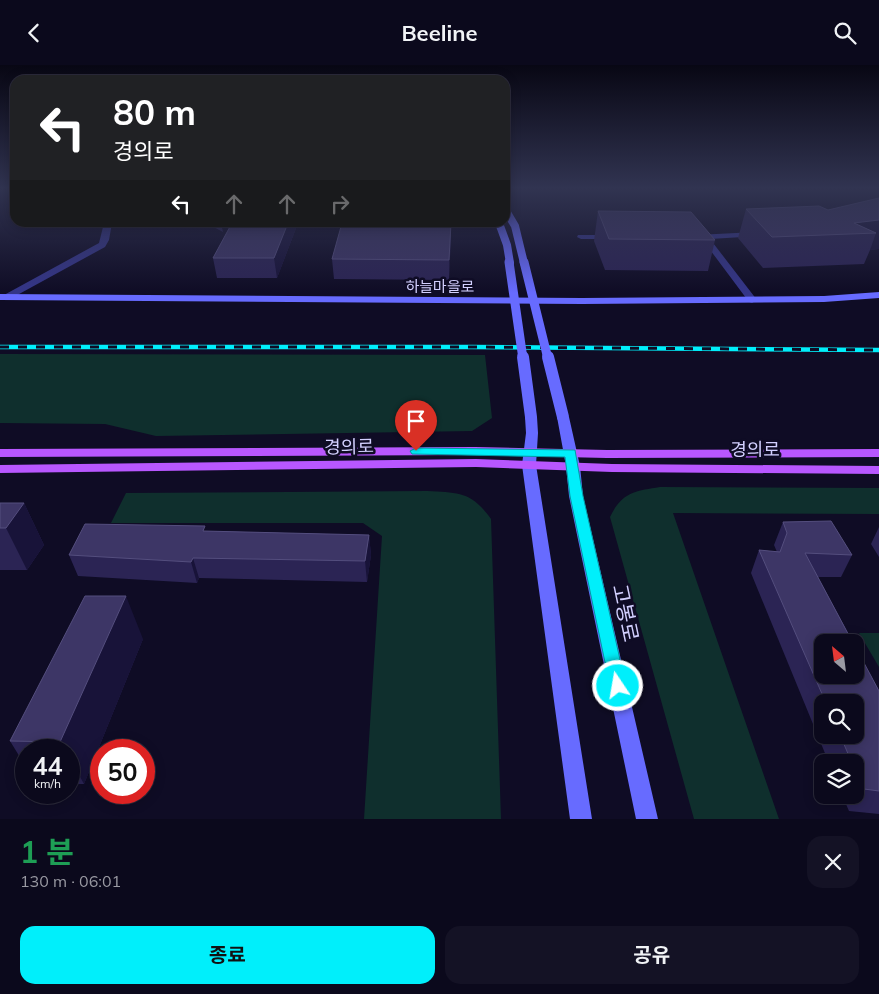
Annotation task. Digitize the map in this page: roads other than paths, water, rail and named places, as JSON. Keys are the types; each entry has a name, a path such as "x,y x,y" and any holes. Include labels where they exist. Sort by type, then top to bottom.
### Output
{"main road":[{"name":"고봉로","path":"512,222 520,246 563,417 572,460 576,496 647,819"},
{"path":"500,227 507,245 531,417 530,458 581,819"},
{"name":"하늘마을로","path":"4,297 752,301 879,295"},
{"name":"경의로","path":"0,453 530,458 879,469"},
{"name":"경의로","path":"572,460 879,453"},
{"name":"경의로","path":"0,469 476,463 530,458"}],"street":[{"path":"4,297 102,245 107,227"},
{"path":"686,237 767,233"},
{"path":"581,237 619,237"},
{"path":"705,237 752,301"}],"railway":[{"path":"0,347 472,347 879,350"}]}
